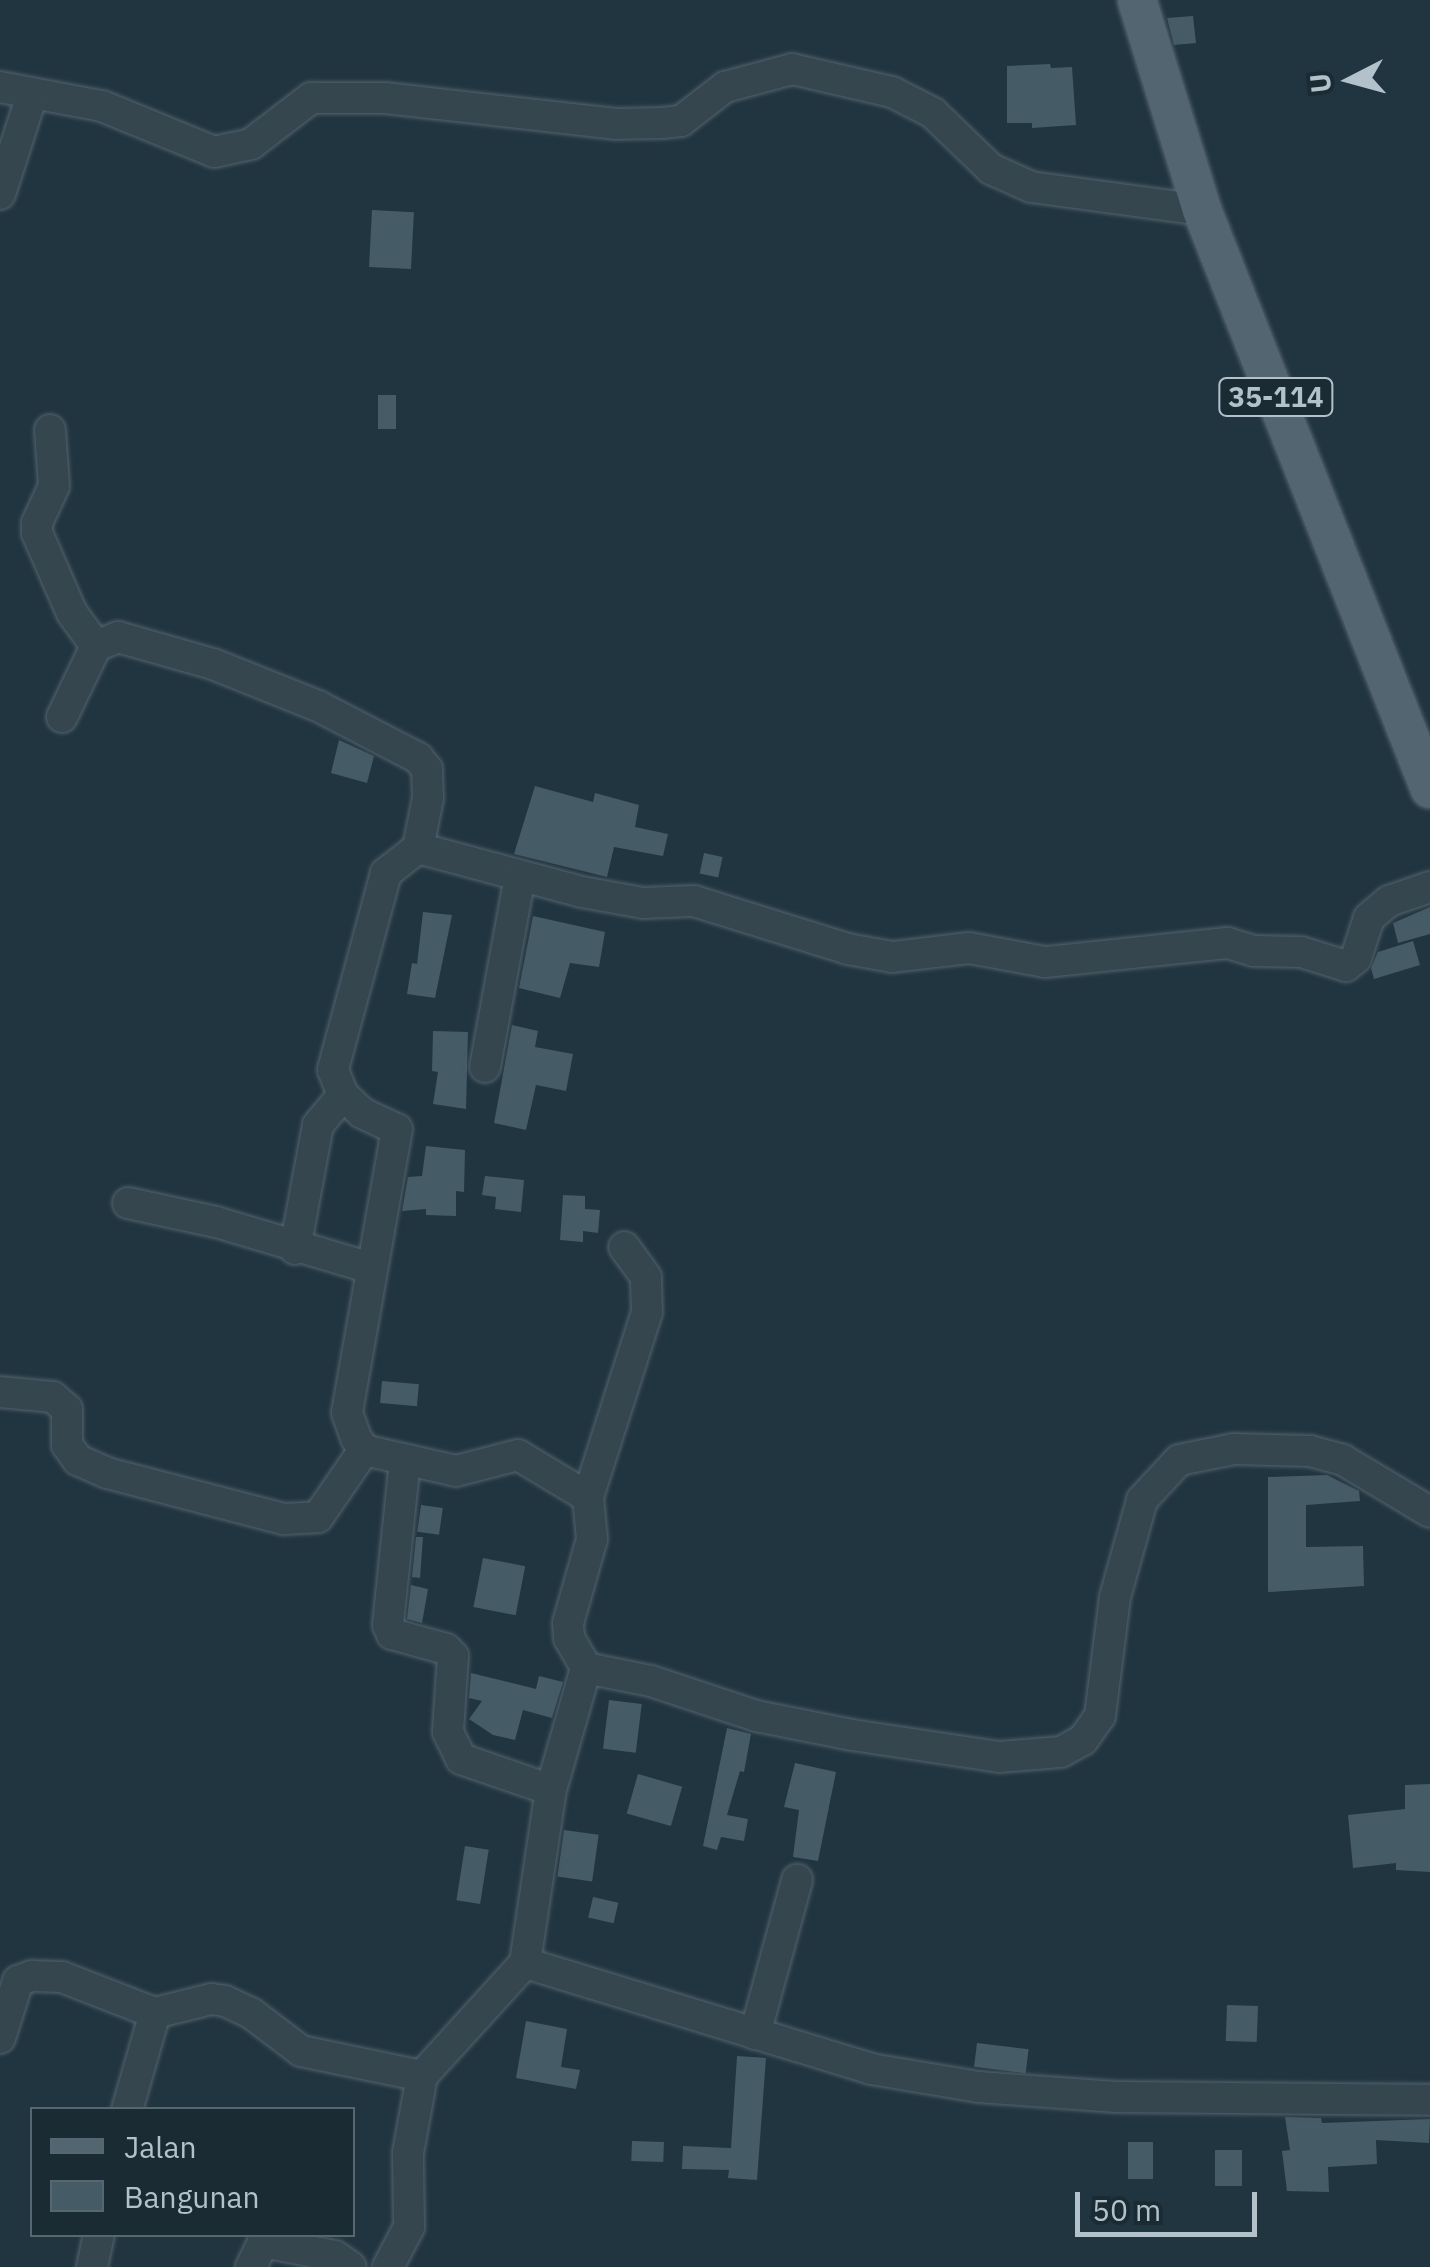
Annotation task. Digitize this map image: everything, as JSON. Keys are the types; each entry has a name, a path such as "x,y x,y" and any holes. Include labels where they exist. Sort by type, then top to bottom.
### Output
{"main road":[{"name":"35-114","path":"1138,0 1202,210 1430,789"}],"street":[{"path":"0,87 102,106 188,144 214,152 232,152 252,144 311,98 385,98 615,124 662,124 681,121 725,87 792,69 892,92 933,113 991,169 1031,187 1202,210"},
{"path":"0,194 32,95"},
{"path":"50,430 54,486 37,523 38,533 72,613 96,646"},
{"path":"62,717 96,646 118,638 214,664 318,706 418,758 427,769 428,798 418,848 386,873 333,1070 343,1095 362,1113 397,1129 346,1413 364,1450"},
{"path":"418,848 520,878 643,903 694,902 848,948 892,956 969,948 1045,962 1227,943 1254,950 1301,952 1346,966 1356,958 1369,918 1389,901 1430,887"},
{"path":"486,1067 520,878"},
{"path":"295,1249 318,1125 343,1095"},
{"path":"128,1203 216,1222 295,1249 370,1268"},
{"path":"388,2267 408,2227 408,2153 422,2076 525,1963 551,1790 586,1668 569,1638 568,1623 592,1539 588,1497 647,1312 646,1277 624,1246"},
{"path":"0,1392 52,1397 67,1410 68,1445 78,1460 107,1473 284,1518 318,1517 364,1450"},
{"path":"586,1668 651,1681 756,1716 852,1736 999,1756 1061,1752 1083,1740 1100,1716 1115,1597 1142,1500 1179,1460 1234,1449 1310,1450 1343,1460 1430,1512"},
{"path":"364,1450 456,1471 518,1456 588,1497"},
{"path":"405,1460 388,1625 392,1634 446,1649 452,1656 448,1732 462,1759 551,1790"},
{"path":"755,2034 796,1880"},
{"path":"525,1963 870,2069 978,2087 1117,2096 1430,2100"},
{"path":"0,2038 18,1981 32,1976 62,1977 155,2013 211,2000 225,2001 251,2014 301,2051 422,2076"},
{"path":"128,2107 155,2013"},
{"path":"92,2267 98,2237"},
{"path":"258,2248 335,2256 351,2267"}],"building":[{"path":"1193,16 1196,43 1174,45 1167,18"},
{"path":"1050,64 1051,68 1072,67 1076,125 1032,128 1032,123 1007,123 1007,66"},
{"path":"372,210 414,212 411,269 369,267"},
{"path":"378,395 396,395 396,429 378,429"},
{"path":"339,740 374,756 367,783 331,773"},
{"path":"535,786 593,802 595,793 639,805 635,827 668,834 663,856 614,847 607,877 514,854"},
{"path":"704,853 723,857 718,877 700,874"},
{"path":"1430,907 1430,934 1398,943 1393,923"},
{"path":"423,912 452,915 435,998 407,994 412,963 417,964"},
{"path":"533,916 605,932 599,967 570,963 560,998 519,988"},
{"path":"1413,941 1420,965 1374,979 1371,968 1378,952"},
{"path":"512,1025 538,1031 535,1047 573,1054 566,1091 536,1085 526,1130 494,1123"},
{"path":"433,1031 468,1032 466,1109 433,1104 438,1072 432,1071"},
{"path":"426,1146 465,1150 464,1192 456,1191 456,1216 426,1215 426,1209 402,1211 408,1177 422,1176"},
{"path":"485,1176 524,1180 521,1212 495,1209 496,1197 482,1195"},
{"path":"563,1195 585,1196 585,1209 600,1210 598,1233 583,1231 583,1242 560,1240"},
{"path":"382,1381 419,1384 417,1406 380,1403"},
{"path":"1327,1475 1359,1491 1360,1501 1306,1505 1306,1547 1363,1546 1364,1586 1268,1592 1268,1477"},
{"path":"421,1505 443,1508 439,1535 417,1532"},
{"path":"416,1537 423,1537 420,1578 412,1577"},
{"path":"483,1558 525,1566 516,1615 473,1607"},
{"path":"411,1585 428,1589 422,1623 407,1619"},
{"path":"471,1673 536,1689 539,1676 563,1682 552,1718 523,1710 515,1740 493,1735 469,1719 482,1701 469,1698"},
{"path":"609,1700 642,1704 636,1753 603,1749"},
{"path":"727,1728 751,1734 744,1772 740,1771 727,1815 748,1819 744,1841 721,1837 717,1850 703,1846"},
{"path":"795,1763 836,1772 818,1861 793,1857 799,1810 784,1807"},
{"path":"638,1774 682,1787 671,1826 627,1813"},
{"path":"1430,1784 1430,1872 1396,1870 1396,1863 1353,1868 1348,1815 1405,1809 1405,1785"},
{"path":"564,1830 599,1835 592,1881 557,1877"},
{"path":"465,1846 489,1850 480,1904 456,1900"},
{"path":"593,1897 618,1903 614,1923 588,1917"},
{"path":"1227,2005 1258,2006 1257,2042 1226,2041"},
{"path":"526,2021 567,2029 561,2067 580,2070 576,2089 516,2078"},
{"path":"977,2043 1029,2049 1026,2073 974,2067"},
{"path":"737,2056 766,2058 757,2180 728,2178 729,2170 682,2169 683,2146 731,2148"},
{"path":"1285,2117 1321,2118 1322,2123 1430,2119 1429,2143 1376,2140 1377,2164 1328,2167 1329,2192 1287,2191 1282,2151 1290,2150"},
{"path":"632,2141 664,2142 663,2162 631,2161"},
{"path":"1128,2142 1153,2142 1153,2179 1128,2179"},
{"path":"1215,2150 1242,2150 1242,2186 1215,2186"}]}
